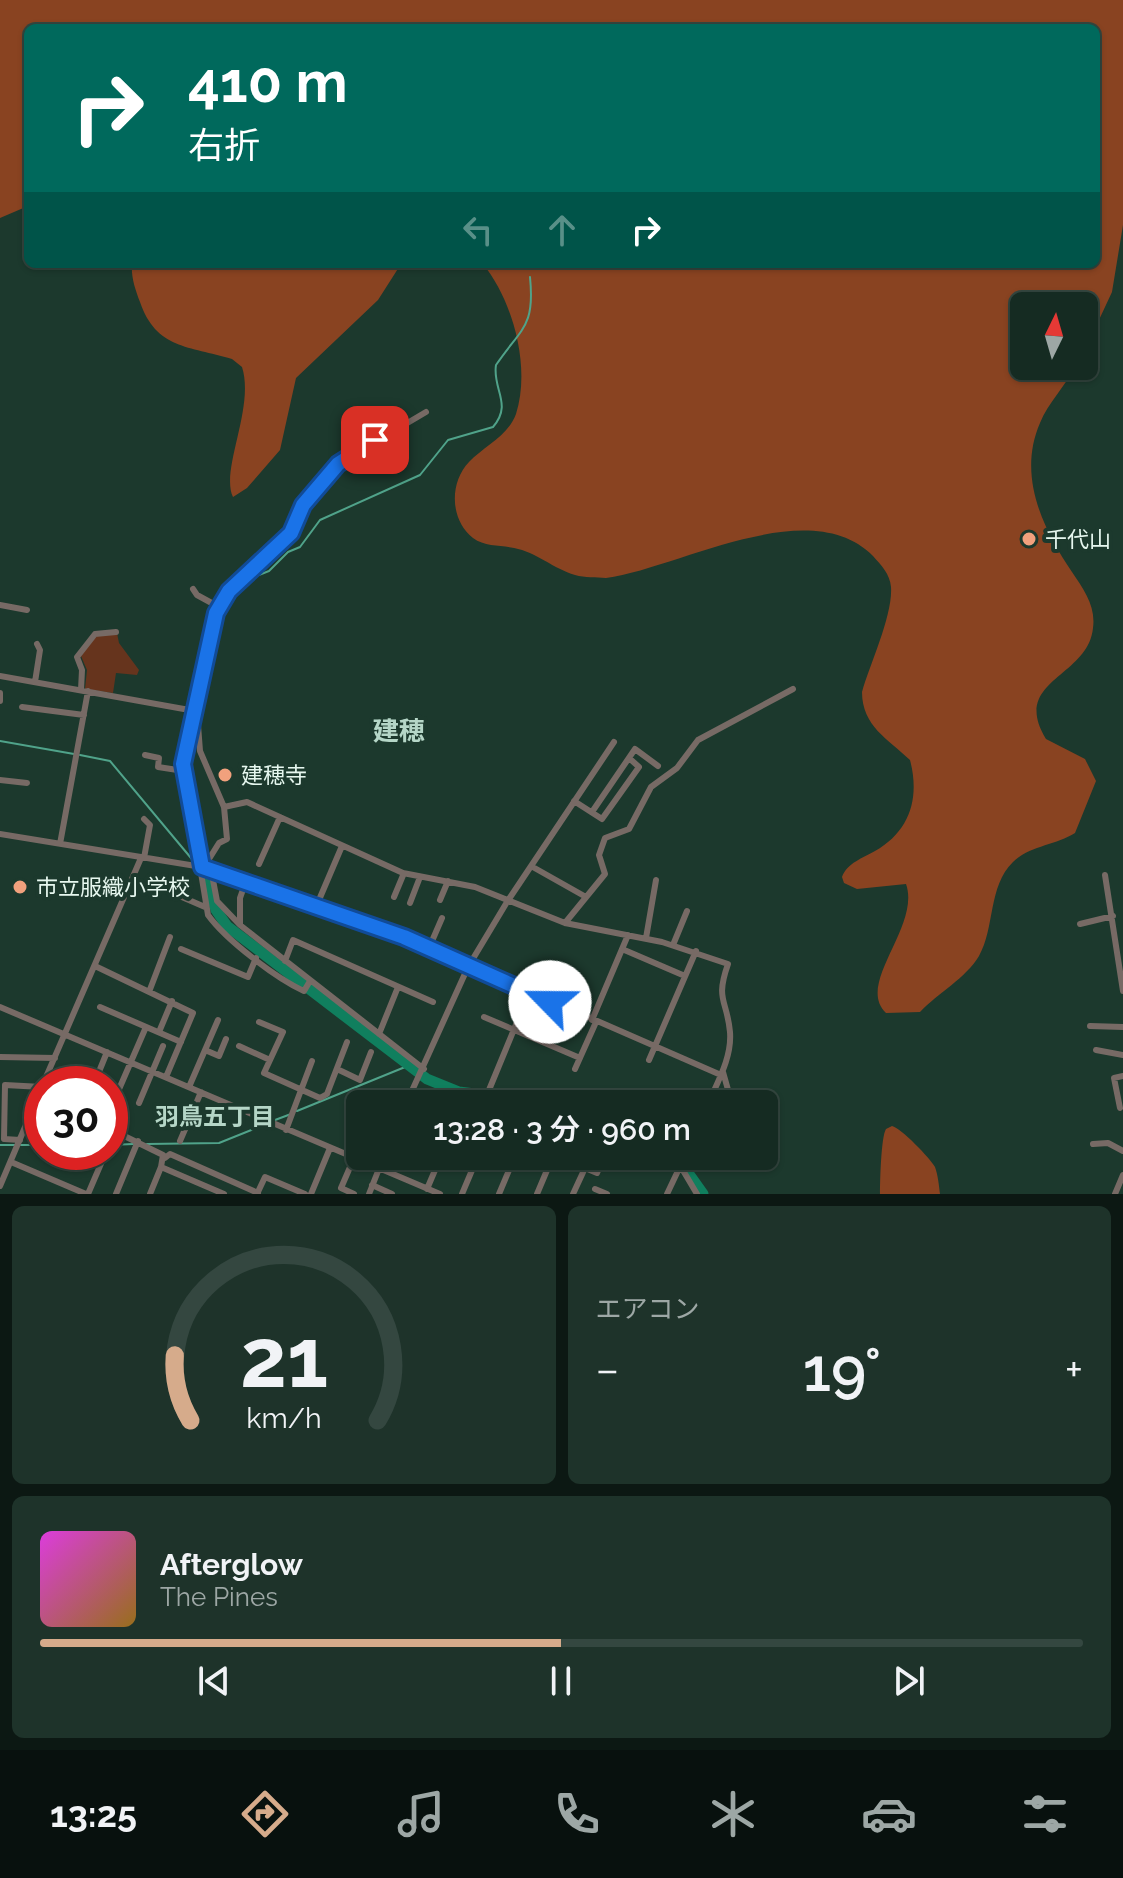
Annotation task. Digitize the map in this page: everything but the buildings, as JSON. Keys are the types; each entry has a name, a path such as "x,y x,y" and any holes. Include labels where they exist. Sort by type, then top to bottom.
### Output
{"street":[{"path":"310,981 304,991 290,984 218,927 205,907 202,867 184,771 186,743 210,631 229,591 291,533 303,505 338,464 426,412"},
{"path":"193,589 197,595 219,607"},
{"path":"0,605 27,610"},
{"path":"60,844 84,715 85,690 77,657 95,634 116,632"},
{"path":"35,682 40,650 37,644"},
{"path":"0,676 195,711"},
{"path":"565,923 605,874 599,855 605,838 629,829 651,787 677,768 698,740 793,689"},
{"path":"0,693 0,701"},
{"path":"22,707 84,715"},
{"path":"192,722 198,725 202,759 224,807 227,839 219,843 209,859 217,901 240,925 424,1069"},
{"path":"413,1090 468,967 507,902 614,742"},
{"path":"592,812 635,749 658,766"},
{"path":"145,755 159,758 158,767 184,771"},
{"path":"574,801 602,819 639,767 629,758"},
{"path":"0,780 27,783"},
{"path":"224,807 247,802 404,873 487,890 507,902 565,923 646,938 696,951 728,964 720,993 730,1032 722,1072 714,1090"},
{"path":"259,864 280,817"},
{"path":"51,1066 142,858 150,825 144,819"},
{"path":"0,834 211,869 429,948 655,1047 722,1072"},
{"path":"316,907 342,846"},
{"path":"531,866 586,897"},
{"path":"394,897 404,873"},
{"path":"1105,875 1123,991"},
{"path":"410,903 420,877"},
{"path":"646,938 656,880"},
{"path":"240,925 240,898 246,881"},
{"path":"440,900 448,881"},
{"path":"168,891 205,907"},
{"path":"673,945 687,911"},
{"path":"1080,924 1113,916"},
{"path":"429,948 442,918"},
{"path":"575,1069 628,935"},
{"path":"149,992 170,937"},
{"path":"285,961 293,940 433,1002"},
{"path":"181,949 248,977 256,958"},
{"path":"622,949 685,976"},
{"path":"649,1060 696,951"},
{"path":"95,966 193,1013 166,1077"},
{"path":"379,1034 398,987"},
{"path":"489,1090 529,993"},
{"path":"159,1032 172,1001"},
{"path":"0,1007 346,1155"},
{"path":"100,1007 181,1042"},
{"path":"484,1017 580,1058"},
{"path":"189,1087 218,1020"},
{"path":"259,1022 283,1032 264,1073 320,1098 327,1094 347,1042"},
{"path":"1090,1026 1123,1027"},
{"path":"128,1067 146,1027"},
{"path":"205,1050 219,1056 226,1039"},
{"path":"139,1103 163,1046"},
{"path":"239,1046 270,1060"},
{"path":"1096,1050 1123,1055"},
{"path":"101,1066 107,1052"},
{"path":"337,1069 360,1080 371,1052"},
{"path":"0,1057 55,1058"},
{"path":"286,1130 312,1061"},
{"path":"722,1072 728,1090"},
{"path":"1120,1108 1114,1078 1123,1076"},
{"path":"20,1140 4,1139 2,1125 5,1085 24,1086"},
{"path":"180,1141 201,1092"},
{"path":"0,1186 24,1132"},
{"path":"128,1137 165,1158"},
{"path":"116,1194 138,1141"},
{"path":"1093,1144 1108,1143 1123,1151"},
{"path":"153,1193 161,1167 170,1154 257,1193 265,1177 308,1194 330,1148"},
{"path":"11,1162 87,1194 98,1170"},
{"path":"161,1167 224,1194"},
{"path":"349,1170 341,1188 354,1194"},
{"path":"369,1194 378,1170"},
{"path":"384,1170 440,1194"},
{"path":"427,1189 435,1170"},
{"path":"462,1194 472,1170"},
{"path":"499,1194 509,1170"},
{"path":"537,1194 547,1170"},
{"path":"573,1194 584,1170"},
{"path":"667,1194 679,1170"},
{"path":"687,1170 697,1194"},
{"path":"1115,1194 1123,1175"},
{"path":"372,1185 392,1194"},
{"path":"595,1189 607,1194"}],"shaded area":[{"path":"0,0 1123,0 1123,225 1112,292 1098,322 1098,292 1010,292 1010,380 1067,380 1040,423 1031,463 1036,501 1043,520 1093,612 1088,645 1044,691 1037,704 1037,719 1046,739 1085,759 1096,781 1075,833 1027,852 1005,872 995,895 984,945 967,971 920,1012 886,1013 879,1001 878,987 905,918 908,900 906,884 857,889 844,883 842,877 851,864 897,834 913,800 910,760 871,723 863,704 862,692 891,598 885,570 873,556 846,538 815,531 780,532 743,539 636,572 606,578 579,576 522,550 483,543 473,538 456,512 455,491 469,462 502,435 512,422 520,396 520,356 511,315 486,268 1100,268 1100,24 24,24 24,208 0,218"},
{"path":"132,268 398,268 378,300 296,378 280,450 247,488 233,497 231,471 244,401 242,367 232,359 176,343 155,329 138,297"},
{"path":"117,633 119,643 139,670 137,675 116,673 113,693 85,689 87,670 81,656 96,635"},
{"path":"892,1126 908,1137 935,1167 940,1194 880,1194 883,1141 886,1129"}],"waterway":[{"path":"246,580 269,571 288,552 300,547 320,520 420,475 448,440 493,427 499,419 502,404 496,365 525,326 530,306 530,277"},
{"path":"219,614 228,599"},
{"path":"196,720 216,624"},
{"path":"195,726 189,776 204,865"},
{"path":"0,741 74,754"},
{"path":"80,755 110,761 196,864"},
{"path":"206,876 216,910 227,926 427,1079 454,1090"},
{"path":"297,1111 410,1065"},
{"path":"275,1120 291,1114"},
{"path":"147,1144 219,1143 269,1123"},
{"path":"128,1144 133,1144"},
{"path":"0,1145 15,1145"},
{"path":"686,1170 703,1194"}],"place":[{"name":"千代山","path":"1029,539"},
{"name":"建穂寺","path":"225,775"},
{"name":"市立服織小学校","path":"20,887"}],"district":[{"name":"建穂","path":"399,731"},
{"name":"羽鳥五丁目","path":"215,1117"}],"route":[{"path":"375,440 338,464 326,482 303,505 291,533 229,591 216,613 183,764 202,867 404,937 550,1002"}]}
